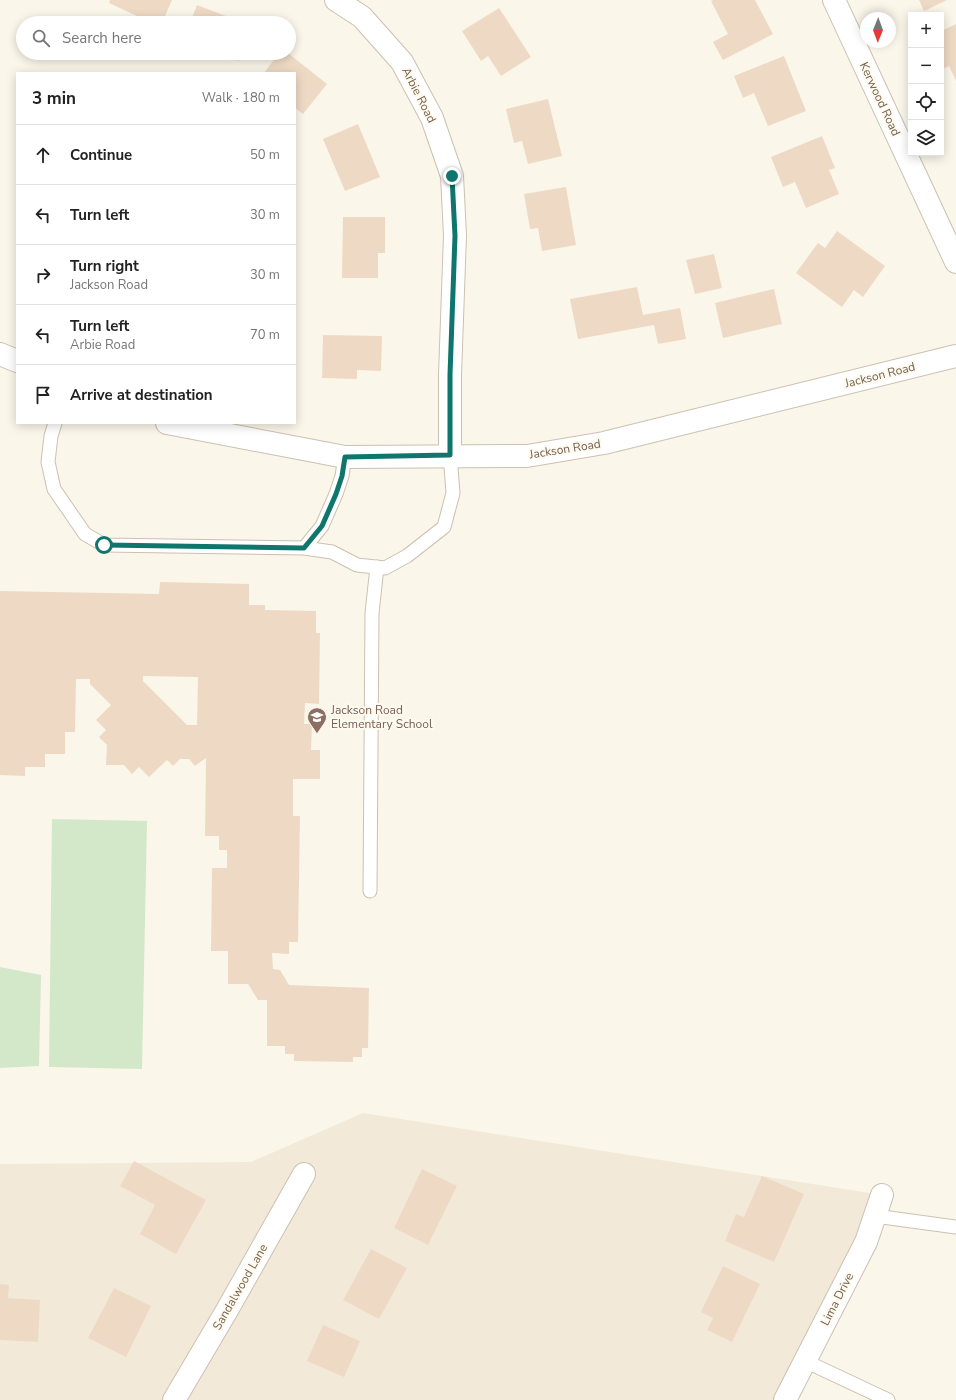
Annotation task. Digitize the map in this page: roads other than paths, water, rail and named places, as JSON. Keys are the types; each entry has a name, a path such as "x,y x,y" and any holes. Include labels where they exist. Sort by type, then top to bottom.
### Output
{"street":[{"name":"Arbie Road","path":"336,0 362,17 402,62 432,118 452,176 455,236 450,375 450,455"},
{"name":"Kerwood Road","path":"834,0 956,262"},
{"path":"0,354 16,361"},
{"name":"Jackson Road","path":"172,424 345,457 450,455 527,456 604,443 956,356"},
{"name":"Sandalwood Lane","path":"174,1400 304,1174"},
{"name":"Lima Drive","path":"785,1400 866,1242 882,1196"}],"lane":[{"path":"55,424 51,436 48,462 54,489 85,534 104,545 304,548 332,552 357,565 385,568 407,556 444,527 453,493 450,455"},
{"path":"304,548 322,526 336,494 342,476 345,457"},
{"path":"370,892 372,613 377,567"},
{"path":"875,1216 956,1227"},
{"path":"805,1361 888,1400"}],"place":[{"name":"Jackson Road Elementary School","path":"317,734"}]}
